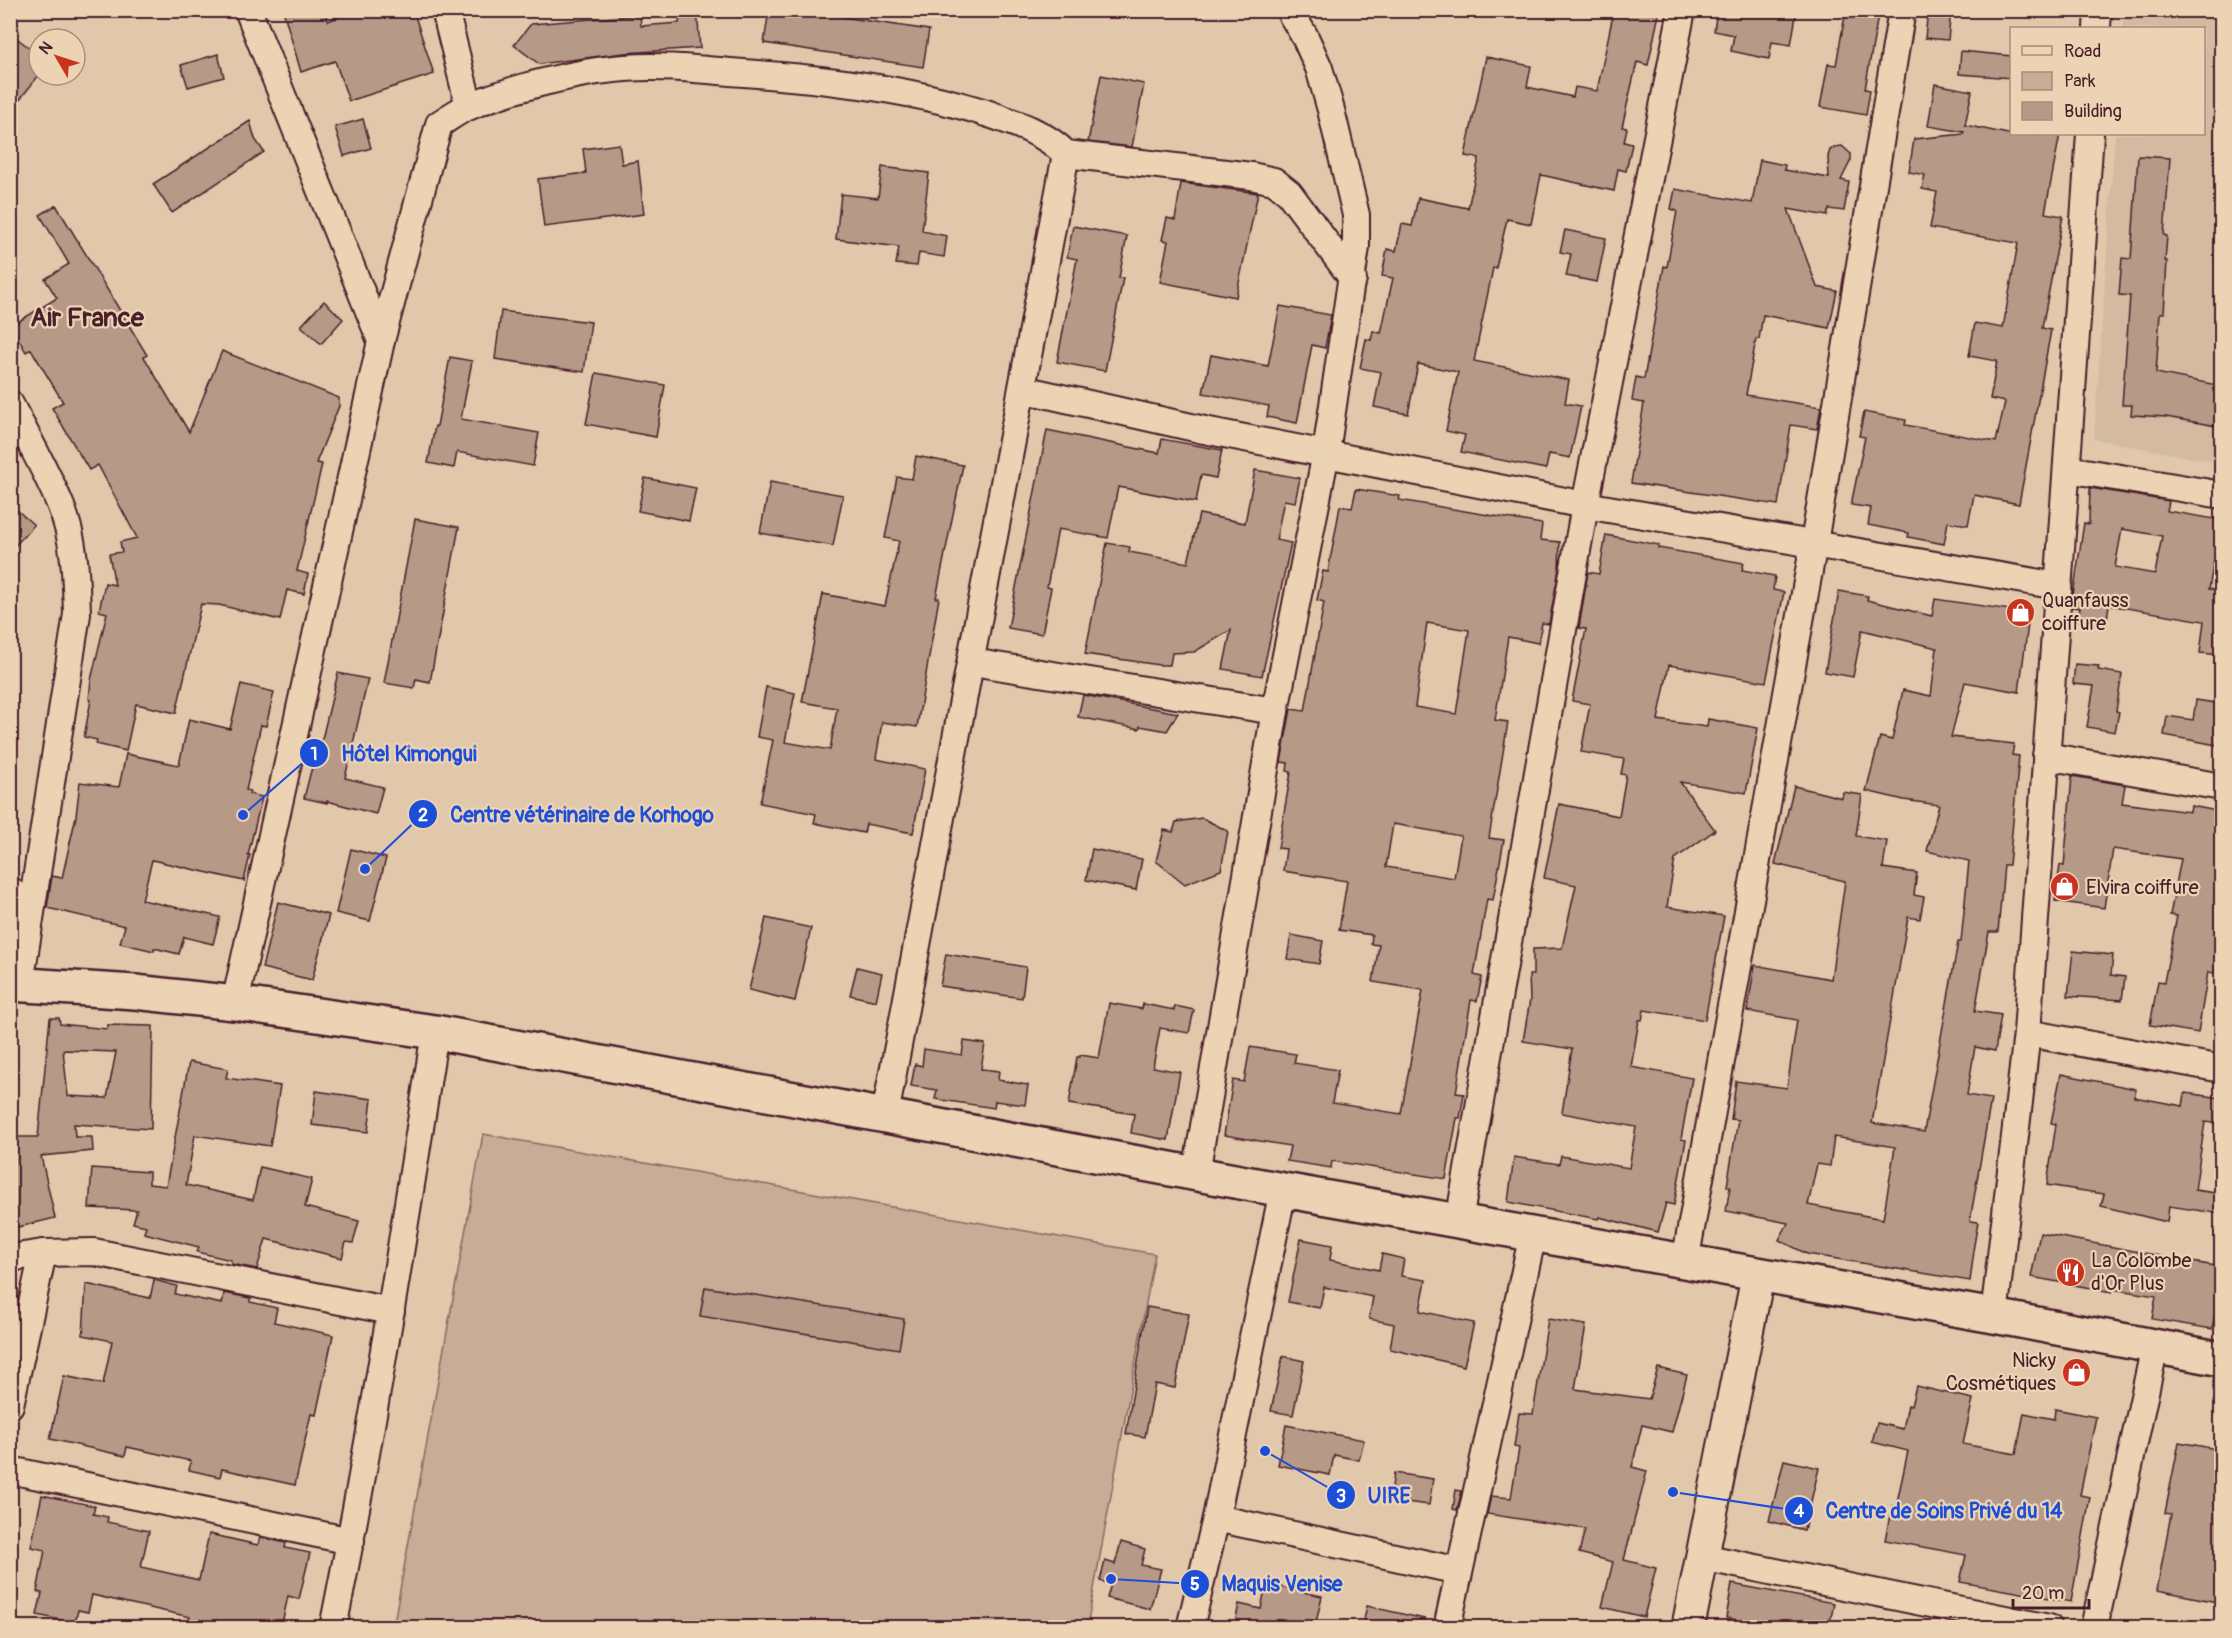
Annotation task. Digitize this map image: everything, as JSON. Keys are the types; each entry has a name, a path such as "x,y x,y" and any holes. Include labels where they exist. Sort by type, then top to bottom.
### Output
{"main road":[{"path":"15,984 135,992 234,1003 435,1032 885,1114 1283,1190 1994,1316 2222,1359"}],"street":[{"path":"248,10 381,341"},
{"path":"445,10 469,106"},
{"path":"1196,1173 1275,711 1326,453 1356,247 1356,214 1346,164 1319,68 1305,37 1289,10"},
{"path":"1459,1221 1585,505 1682,10"},
{"path":"1685,1262 1814,543 1902,10"},
{"path":"2097,27 2098,10"},
{"path":"234,1003 381,341 439,124 469,106 526,88 581,75 626,68 682,68 777,75 901,92 953,103 1018,124 1044,136 1066,154 1231,173 1274,181 1289,193 1353,279"},
{"path":"1994,1316 2027,1033 2090,135"},
{"path":"885,1114 1066,154"},
{"path":"1022,388 1204,430 1585,505 2058,586"},
{"path":"10,404 61,506 72,546 76,577 76,614 31,911 15,984"},
{"path":"2067,469 2222,495"},
{"path":"972,662 1275,711"},
{"path":"2046,756 2222,787"},
{"path":"10,890 31,911"},
{"path":"333,1628 351,1541 391,1311 435,1032"},
{"path":"2027,1033 2222,1069"},
{"path":"1190,1628 1216,1518 1283,1190"},
{"path":"1447,1628 1533,1234"},
{"path":"10,1258 44,1253 94,1252 391,1311"},
{"path":"10,1405 44,1253"},
{"path":"1688,1628 1758,1275"},
{"path":"2094,1628 2155,1346"},
{"path":"10,1470 351,1541"},
{"path":"1216,1518 1459,1571"},
{"path":"1702,1557 2049,1628"}],"shaded area":[{"path":"2124,11 2221,11 2221,463 2094,439 2115,135 2205,135 2205,27 2123,27"}],"green space":[{"path":"483,1134 1155,1254 1087,1627 393,1628"}],"building":[{"path":"283,10 324,10 328,21 358,10 413,10 434,74 349,101 335,61 301,72"},
{"path":"681,10 697,10 700,48 624,53 539,64 514,45 531,24 640,15 641,26 679,23"},
{"path":"769,10 795,10 929,30 923,67 764,43"},
{"path":"1614,10 1640,10 1659,14 1648,65 1637,62 1622,127 1627,128 1624,142 1632,144 1626,171 1618,169 1614,191 1541,175 1531,224 1507,219 1496,268 1493,268 1474,361 1569,380 1565,403 1581,406 1570,458 1549,454 1546,469 1461,452 1465,435 1446,431 1458,372 1418,364 1408,414 1374,407 1381,372 1360,368 1366,339 1371,340 1373,331 1381,333 1393,278 1382,276 1387,249 1396,251 1402,224 1412,226 1418,198 1468,208 1479,158 1465,156 1486,57 1531,66 1527,87 1573,97 1575,87 1597,91"},
{"path":"1717,10 1797,10 1791,45 1772,42 1769,59 1731,51 1734,35 1714,31"},
{"path":"1846,10 1879,10 1865,89 1870,90 1866,115 1820,107 1828,64 1836,65"},
{"path":"1928,10 1951,10 1948,40 1925,38"},
{"path":"10,33 27,46 27,87 30,87 10,112"},
{"path":"1961,51 2010,56 2010,78 1959,74"},
{"path":"218,54 224,77 188,87 181,65"},
{"path":"1101,75 1144,84 1132,147 1088,142"},
{"path":"1935,84 1972,91 1965,125 2010,135 2060,135 2045,213 2063,216 2042,328 2051,330 2019,504 1974,495 1968,525 1948,522 1944,544 1908,537 1909,533 1868,525 1871,508 1851,505 1865,437 1859,436 1864,412 1906,420 1905,425 1996,442 2005,402 1990,399 1997,361 1969,356 1975,323 2003,328 2018,243 1930,228 1937,192 1922,189 1925,175 1909,172 1914,139 1964,134 1964,132 1928,126"},
{"path":"363,119 371,148 344,156 335,127"},
{"path":"250,121 255,139 264,152 172,213 153,184"},
{"path":"619,144 622,164 638,161 644,214 544,227 538,179 586,173 583,149"},
{"path":"1842,146 1851,154 1851,160 1841,180 1849,182 1844,211 1829,209 1827,216 1788,209 1817,287 1837,291 1829,328 1763,315 1759,339 1756,339 1746,395 1821,407 1817,429 1791,425 1778,505 1631,483 1644,403 1632,401 1636,377 1644,379 1664,266 1667,267 1677,211 1671,209 1675,189 1752,203 1760,160 1785,165 1784,170 1829,178 1830,150"},
{"path":"2138,156 2170,158 2164,235 2167,236 2165,261 2167,261 2164,313 2160,313 2156,373 2222,386 2222,427 2166,417 2131,415 2132,405 2122,405 2130,296 2119,295 2122,258 2131,259"},
{"path":"882,167 929,173 922,231 947,236 944,257 919,253 917,266 896,264 899,247 836,239 841,194 878,198"},
{"path":"1181,183 1258,193 1236,297 1160,282 1168,241 1162,240 1167,218 1175,220"},
{"path":"56,205 147,355 144,357 189,432 222,351 339,398 339,406 316,463 322,464 297,571 308,574 304,594 287,590 280,620 219,605 201,604 176,713 136,704 126,751 96,744 97,740 84,737 91,700 89,699 91,680 107,613 99,611 105,583 115,585 109,554 122,552 120,542 137,538 98,465 89,470 52,408 63,402 31,349 26,352 11,326 57,298 45,279 69,264 40,215"},
{"path":"1073,226 1127,236 1119,278 1123,278 1105,371 1057,362 1077,259 1067,257"},
{"path":"1565,230 1606,238 1597,282 1566,276 1571,254 1560,252"},
{"path":"324,301 343,319 321,344 301,326"},
{"path":"1280,306 1331,315 1325,348 1312,345 1297,423 1267,417 1269,406 1203,393 1211,355 1268,366"},
{"path":"501,311 591,322 584,372 495,359"},
{"path":"450,357 472,361 461,419 539,433 533,466 457,452 454,468 428,463"},
{"path":"596,373 665,385 656,437 586,424"},
{"path":"1047,430 1159,453 1162,439 1222,450 1216,478 1201,475 1196,502 1118,487 1108,538 1058,529 1047,587 1051,588 1042,634 1008,628"},
{"path":"916,456 963,465 936,598 939,598 917,727 882,722 876,759 925,769 913,833 866,824 864,833 814,823 816,814 760,803 773,740 757,737 766,687 795,693 785,742 830,750 837,708 802,702 823,594 885,606 899,541 885,538 897,477 912,479"},
{"path":"1255,470 1300,478 1295,502 1284,500 1276,540 1291,543 1262,676 1223,669 1231,630 1194,652 1172,653 1170,665 1085,654 1107,543 1130,547 1129,552 1188,563 1199,514 1245,523"},
{"path":"645,478 696,488 689,521 638,511"},
{"path":"770,482 843,495 833,546 760,533"},
{"path":"2090,488 2169,501 2167,511 2221,520 2209,589 2222,590 2222,655 2200,653 2204,621 2109,605 2106,626 2077,621 2080,608 2072,607 2073,595 2084,523 2089,524","holes":["2122,529 2162,536 2155,574 2115,567"]},
{"path":"1356,489 1400,496 1399,500 1542,524 1540,540 1560,542 1559,569 1549,624 1542,623 1538,643 1508,637 1495,720 1508,722 1489,838 1504,840 1493,900 1487,899 1474,975 1482,977 1477,1001 1471,1000 1456,1093 1464,1094 1460,1118 1457,1118 1446,1179 1332,1161 1331,1168 1287,1161 1290,1146 1224,1135 1233,1080 1244,1082 1250,1047 1296,1054 1294,1063 1338,1070 1332,1103 1401,1114 1423,990 1373,982 1379,945 1371,944 1372,935 1339,930 1347,881 1283,871 1286,849 1278,848 1291,772 1287,771 1288,763 1281,762 1291,709 1305,711 1324,602 1317,600 1323,571 1328,572 1340,506 1352,508","holes":["1427,623 1469,630 1456,714 1415,707","1393,824 1461,836 1454,878 1386,867"]},
{"path":"10,504 34,525 10,551"},
{"path":"415,519 459,527 430,682 416,679 414,688 384,683"},
{"path":"1606,535 1659,545 1658,548 1744,563 1742,570 1775,576 1773,590 1784,592 1766,682 1669,665 1658,720 1707,727 1708,719 1758,728 1746,793 1680,782 1715,830 1675,859 1667,907 1724,916 1705,1020 1644,1010 1642,1020 1639,1020 1631,1067 1692,1078 1681,1139 1686,1140 1674,1205 1666,1203 1658,1232 1599,1217 1598,1219 1508,1202 1514,1157 1559,1164 1561,1156 1629,1168 1636,1127 1562,1113 1572,1049 1523,1041 1530,1000 1529,975 1533,975 1533,949 1562,948 1576,885 1544,878 1559,804 1619,816 1626,775 1621,774 1624,759 1581,752 1590,704 1572,701 1586,629 1579,628 1588,572 1599,574"},
{"path":"1839,591 1868,596 1867,600 1932,616 1935,599 2010,610 2010,606 2030,609 2019,692 1965,682 1951,737 2014,744 2012,755 2019,756 2009,865 2004,865 1998,932 1989,932 1975,1011 2001,1015 1995,1051 1975,1047 1967,1095 1991,1099 1970,1221 1978,1222 1970,1281 1807,1254 1779,1240 1788,1223 1726,1211 1730,1187 1727,1186 1738,1120 1731,1119 1736,1081 1787,1088 1797,1020 1747,1011 1755,965 1831,979 1845,881 1775,864 1794,786 1842,798 1843,792 1862,795 1856,836 1887,841 1883,868 1917,873 1914,895 1924,897 1920,919 1908,917 1872,1123 1924,1132 1958,942 1961,942 1969,861 1927,851 1939,805 1866,791 1880,737 1892,740 1903,690 1931,696 1937,648 1862,630 1853,677 1825,672","holes":["1834,1137 1895,1147 1883,1219 1808,1205 1817,1164 1830,1166"]},
{"path":"2075,664 2099,666 2098,670 2122,674 2115,732 2087,727 2094,686 2073,684"},
{"path":"338,673 368,679 345,778 383,787 376,814 327,801 327,803 304,798 312,767 315,768"},
{"path":"241,684 274,692 266,726 261,725 246,790 250,791 249,794 262,797 244,881 152,860 142,900 220,917 213,944 184,937 179,954 154,948 154,951 120,943 125,926 47,908 52,876 62,878 76,816 80,782 119,787 126,754 179,765 189,719 230,729"},
{"path":"1083,695 1178,713 1167,731 1140,726 1139,729 1078,717"},
{"path":"2196,700 2222,704 2222,746 2164,735 2167,716 2193,720"},
{"path":"2072,776 2125,785 2122,803 2190,812 2191,806 2222,812 2222,974 2208,972 2198,1033 2150,1025 2158,981 2164,982 2177,916 2170,915 2181,859 2113,849 2104,908 2055,901 2060,865 2064,866"},
{"path":"1202,818 1228,831 1221,870 1185,884 1156,861 1164,830 1173,832 1176,822"},
{"path":"351,849 386,858 370,921 336,913"},
{"path":"1092,849 1142,859 1136,890 1086,880"},
{"path":"278,902 329,915 312,980 262,968"},
{"path":"766,918 811,928 795,1001 749,990"},
{"path":"1291,935 1323,941 1319,964 1287,959"},
{"path":"2073,951 2113,955 2111,975 2125,977 2122,1000 2068,996"},
{"path":"946,954 1026,967 1022,998 940,986"},
{"path":"857,967 882,973 876,1001 850,995"},
{"path":"1109,1003 1142,1009 1143,1004 1174,1010 1175,1006 1194,1010 1189,1033 1160,1028 1153,1067 1180,1072 1168,1140 1131,1133 1134,1114 1069,1104 1077,1057 1080,1055 1099,1058"},
{"path":"50,1018 59,1018 60,1024 107,1029 107,1025 153,1026 151,1129 74,1124 75,1137 92,1137 93,1151 41,1156 55,1218 10,1229 10,1137 38,1137","holes":["63,1050 116,1052 107,1098 68,1096"]},
{"path":"964,1041 985,1044 981,1069 999,1071 998,1080 1028,1085 1025,1105 995,1101 994,1108 935,1099 937,1090 911,1086 915,1064 922,1066 924,1049 962,1055"},
{"path":"189,1062 228,1069 226,1078 280,1086 270,1146 195,1135 186,1185 253,1200 260,1167 312,1179 305,1207 359,1221 353,1243 346,1242 342,1258 266,1239 257,1269 231,1264 231,1260 197,1252 199,1247 144,1233 146,1226 133,1223 137,1210 89,1208 92,1168 149,1172 149,1184 166,1186"},
{"path":"2061,1074 2136,1089 2134,1097 2183,1106 2185,1093 2222,1098 2222,1124 2205,1122 2195,1190 2222,1194 2222,1214 2169,1206 2167,1222 2101,1206 2104,1194 2047,1185 2056,1124 2051,1123"},
{"path":"316,1091 372,1099 368,1132 312,1125"},
{"path":"2040,1233 2222,1267 2222,1279 2212,1329 2152,1319 2156,1296 2112,1289 2112,1292 2031,1277"},
{"path":"1301,1239 1332,1245 1330,1260 1379,1270 1382,1254 1404,1259 1401,1276 1426,1280 1420,1311 1474,1323 1464,1366 1390,1349 1394,1324 1369,1319 1373,1297 1324,1287 1320,1308 1288,1302"},
{"path":"154,1280 177,1286 175,1294 222,1304 224,1293 250,1298 250,1302 277,1308 274,1322 333,1335 316,1415 311,1414 295,1485 222,1469 220,1477 189,1470 191,1461 127,1447 125,1456 50,1439 64,1376 103,1384 112,1341 83,1335 86,1284 150,1298"},
{"path":"705,1287 904,1319 899,1349 700,1316"},
{"path":"1147,1307 1189,1314 1175,1388 1155,1384 1145,1437 1126,1434"},
{"path":"1548,1319 1586,1325 1575,1389 1649,1399 1658,1368 1687,1375 1672,1432 1642,1425 1632,1467 1647,1471 1624,1560 1656,1568 1644,1617 1602,1607 1613,1562 1579,1553 1585,1529 1487,1514 1491,1496 1511,1498 1519,1448 1514,1447 1519,1413 1533,1414"},
{"path":"1283,1356 1304,1361 1293,1415 1271,1411"},
{"path":"1916,1386 1973,1399 1963,1444 2016,1454 2024,1413 2054,1419 2055,1409 2096,1417 2080,1495 2090,1497 2071,1602 1960,1582 1966,1555 1885,1540 1892,1506 1896,1507 1908,1451 1872,1442 1877,1423 1903,1429 1908,1405 1911,1406"},
{"path":"1286,1425 1364,1440 1359,1460 1334,1455 1330,1475 1278,1465"},
{"path":"2179,1442 2222,1450 2222,1603 2157,1590 2171,1514 2165,1513"},
{"path":"1784,1460 1819,1468 1804,1530 1769,1521"},
{"path":"1394,1473 1433,1479 1429,1505 1390,1500"},
{"path":"1456,1490 1462,1491 1457,1510 1453,1509"},
{"path":"42,1495 95,1506 93,1514 108,1517 107,1522 149,1531 141,1567 199,1580 209,1534 258,1545 260,1537 286,1543 285,1548 310,1553 299,1599 288,1596 281,1628 206,1628 207,1624 189,1620 190,1617 92,1595 88,1612 78,1610 75,1623 37,1615 42,1593 37,1592 45,1550 31,1547"},
{"path":"1121,1542 1145,1549 1141,1565 1161,1569 1150,1609 1107,1598 1111,1584 1100,1581 1105,1561 1115,1564"},
{"path":"1266,1584 1322,1596 1315,1627 1304,1625 1304,1628 1234,1628 1239,1604 1261,1609"},
{"path":"1732,1584 1834,1603 1829,1628 1778,1628 1726,1618"},
{"path":"1367,1606 1425,1619 1424,1628 1362,1628"}],"place":[{"name":"Quanfauss coiffure","path":"2021,612"},
{"name":"Hôtel Kimongui","path":"243,815"},
{"name":"Centre vétérinaire de Korhogo","path":"365,869"},
{"name":"Elvira coiffure","path":"2065,887"},
{"name":"La Colombe d'Or Plus","path":"2070,1272"},
{"name":"Nicky Cosmétiques","path":"2077,1372"},
{"name":"UIRE","path":"1265,1451"},
{"name":"Centre de Soins Privé du 14","path":"1673,1492"},
{"name":"Maquis Venise","path":"1111,1579"}],"district":[{"name":"Air France","path":"87,317"}]}
